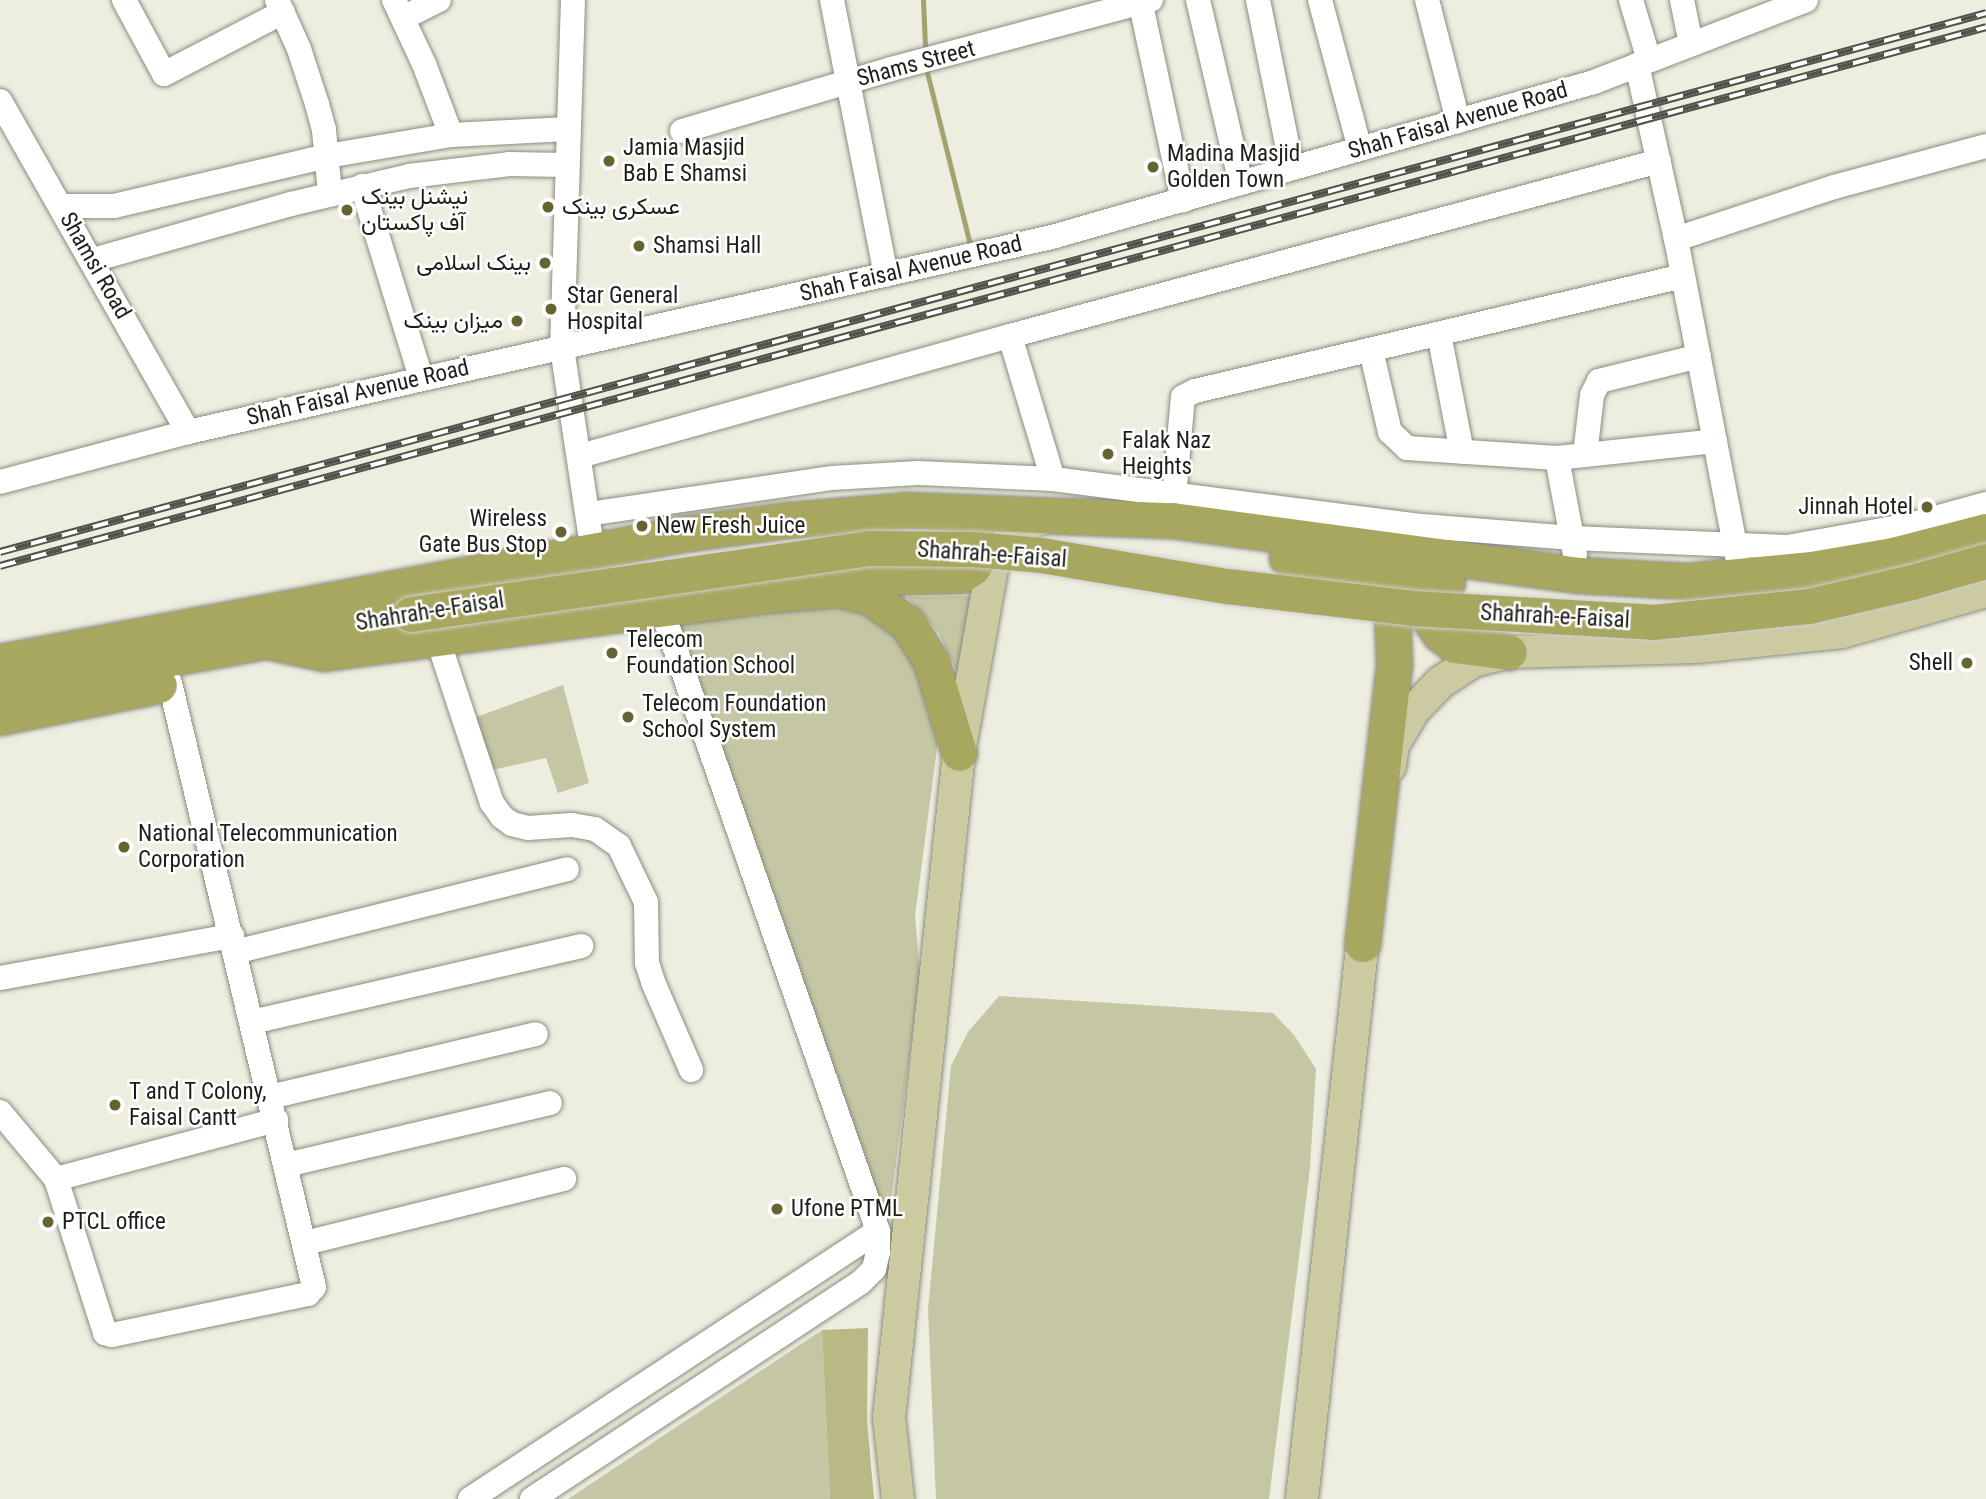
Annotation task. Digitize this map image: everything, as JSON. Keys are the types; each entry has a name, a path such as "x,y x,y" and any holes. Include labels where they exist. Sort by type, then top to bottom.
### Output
{"highway":[{"name":"Shahrah-e-Faisal","path":"0,662 683,534 790,520 906,510 1058,513 1172,520 1579,575 1687,581 1741,577 1893,555 1986,531"},
{"path":"1058,513 1140,534 1447,583 1610,596 1687,581"},
{"path":"762,595 808,580 877,575 956,576 973,567 977,560 976,531 970,525 960,522 831,526 790,520"},
{"name":"Shahrah-e-Faisal","path":"0,689 411,614 870,548 1014,553 1227,586 1413,608 1574,620 1653,622 1809,606 1912,582 1986,561"},
{"path":"1287,558 1359,577 1388,599 1392,612 1394,664 1362,944"},
{"path":"1447,583 1432,588 1427,603 1430,621 1440,634 1455,645 1509,652"},
{"path":"0,717 324,653 762,595 838,589 869,596 907,623 931,661 959,753"},
{"path":"267,641 324,653"}],"main road":[{"path":"898,1499 889,1418 959,753 992,568 1000,545 1005,535 1016,526 1058,513"},
{"path":"1302,1499 1362,944 1393,745 1414,710 1441,682 1473,660 1509,652 1697,647 1842,632 1986,591"}],"street":[{"path":"124,0 164,74 280,6 314,92 327,156 330,194"},
{"path":"439,0 399,9 451,135"},
{"path":"573,0 562,348 593,552"},
{"path":"832,0 886,275"},
{"path":"1198,0 1241,183"},
{"path":"1258,0 1292,169"},
{"path":"1320,0 1360,149"},
{"path":"1427,0 1458,121"},
{"path":"1631,0 1659,161 1741,577"},
{"path":"1682,0 1691,44"},
{"name":"Shah Faisal Avenue Road","path":"0,482 188,432 1052,237 1594,82 1691,44 1748,10 1807,0"},
{"path":"1144,1 1183,200"},
{"name":"Shams Street","path":"682,131 1144,1"},
{"name":"Shamsi Road","path":"0,101 93,260 188,432"},
{"path":"61,206 114,206 327,156 451,135 568,129"},
{"path":"1676,239 1834,187 1986,146"},
{"path":"580,456 1010,336 1659,161"},
{"path":"93,260 362,186 457,168 518,164 566,165"},
{"path":"362,186 421,378"},
{"path":"1174,497 1183,397 1195,391 1683,276"},
{"path":"1439,334 1462,452"},
{"path":"1010,336 1053,479"},
{"path":"1371,349 1390,432 1407,448 1557,458 1715,441"},
{"path":"1585,455 1592,395 1599,381 1699,356"},
{"path":"1557,458 1579,575"},
{"path":"588,514 832,478 918,474 1053,479 1410,526 1572,538 1787,547 1910,525 1986,503"},
{"path":"532,1499 861,1282 874,1269 878,1252 878,1231 661,608"},
{"path":"437,637 492,803 502,817 512,824 528,828 572,825 595,829 618,846 624,855 646,902 647,963 691,1070"},
{"path":"5,1125 56,1179 101,1327 112,1335 308,1294 314,1287 170,683"},
{"path":"0,978 233,944 567,869"},
{"path":"252,1022 581,946"},
{"path":"56,1179 273,1109 536,1034"},
{"path":"286,1165 550,1103"},
{"path":"305,1243 564,1178"},
{"path":"479,1496 878,1231"}],"green space":[{"path":"974,596 959,675 938,632 907,597"},
{"path":"860,606 915,653 938,741 915,916 920,974 888,1225 678,631 679,617"},
{"path":"563,685 589,783 558,793 546,758 492,770 474,718"},
{"path":"999,996 1273,1013 1294,1035 1316,1069 1310,1168 1269,1499 936,1499 928,1309 951,1066 968,1032"},
{"path":"868,1328 867,1420 874,1499 830,1499 822,1330"},
{"path":"822,1330 830,1499 568,1499"}],"waterway":[{"path":"923,0 925,46"},
{"path":"926,68 971,249"}],"railway":[{"path":"0,552 1986,13"},
{"path":"0,566 1986,27"}],"place":[{"name":"Jamia Masjid Bab E Shamsi","path":"609,161"},
{"name":"Madina Masjid Golden Town","path":"1153,167"},
{"name":"عسکری بینک","path":"548,207"},
{"name":"نیشنل بینک آف پاکستان","path":"347,210"},
{"name":"Shamsi Hall","path":"639,246"},
{"name":"بینک اسلامی","path":"545,263"},
{"name":"Star General Hospital","path":"551,309"},
{"name":"میزان بینک","path":"517,321"},
{"name":"Falak Naz Heights","path":"1108,454"},
{"name":"Jinnah Hotel","path":"1927,507"},
{"name":"New Fresh Juice","path":"642,526"},
{"name":"Wireless Gate Bus Stop","path":"561,532"},
{"name":"Telecom Foundation School","path":"612,653"},
{"name":"Shell","path":"1967,663"},
{"name":"Telecom Foundation School System","path":"628,717"},
{"name":"National Telecommunication Corporation","path":"124,847"},
{"name":"T and T Colony, Faisal Cantt","path":"115,1105"},
{"name":"Ufone PTML","path":"777,1209"},
{"name":"PTCL office","path":"48,1222"}]}
